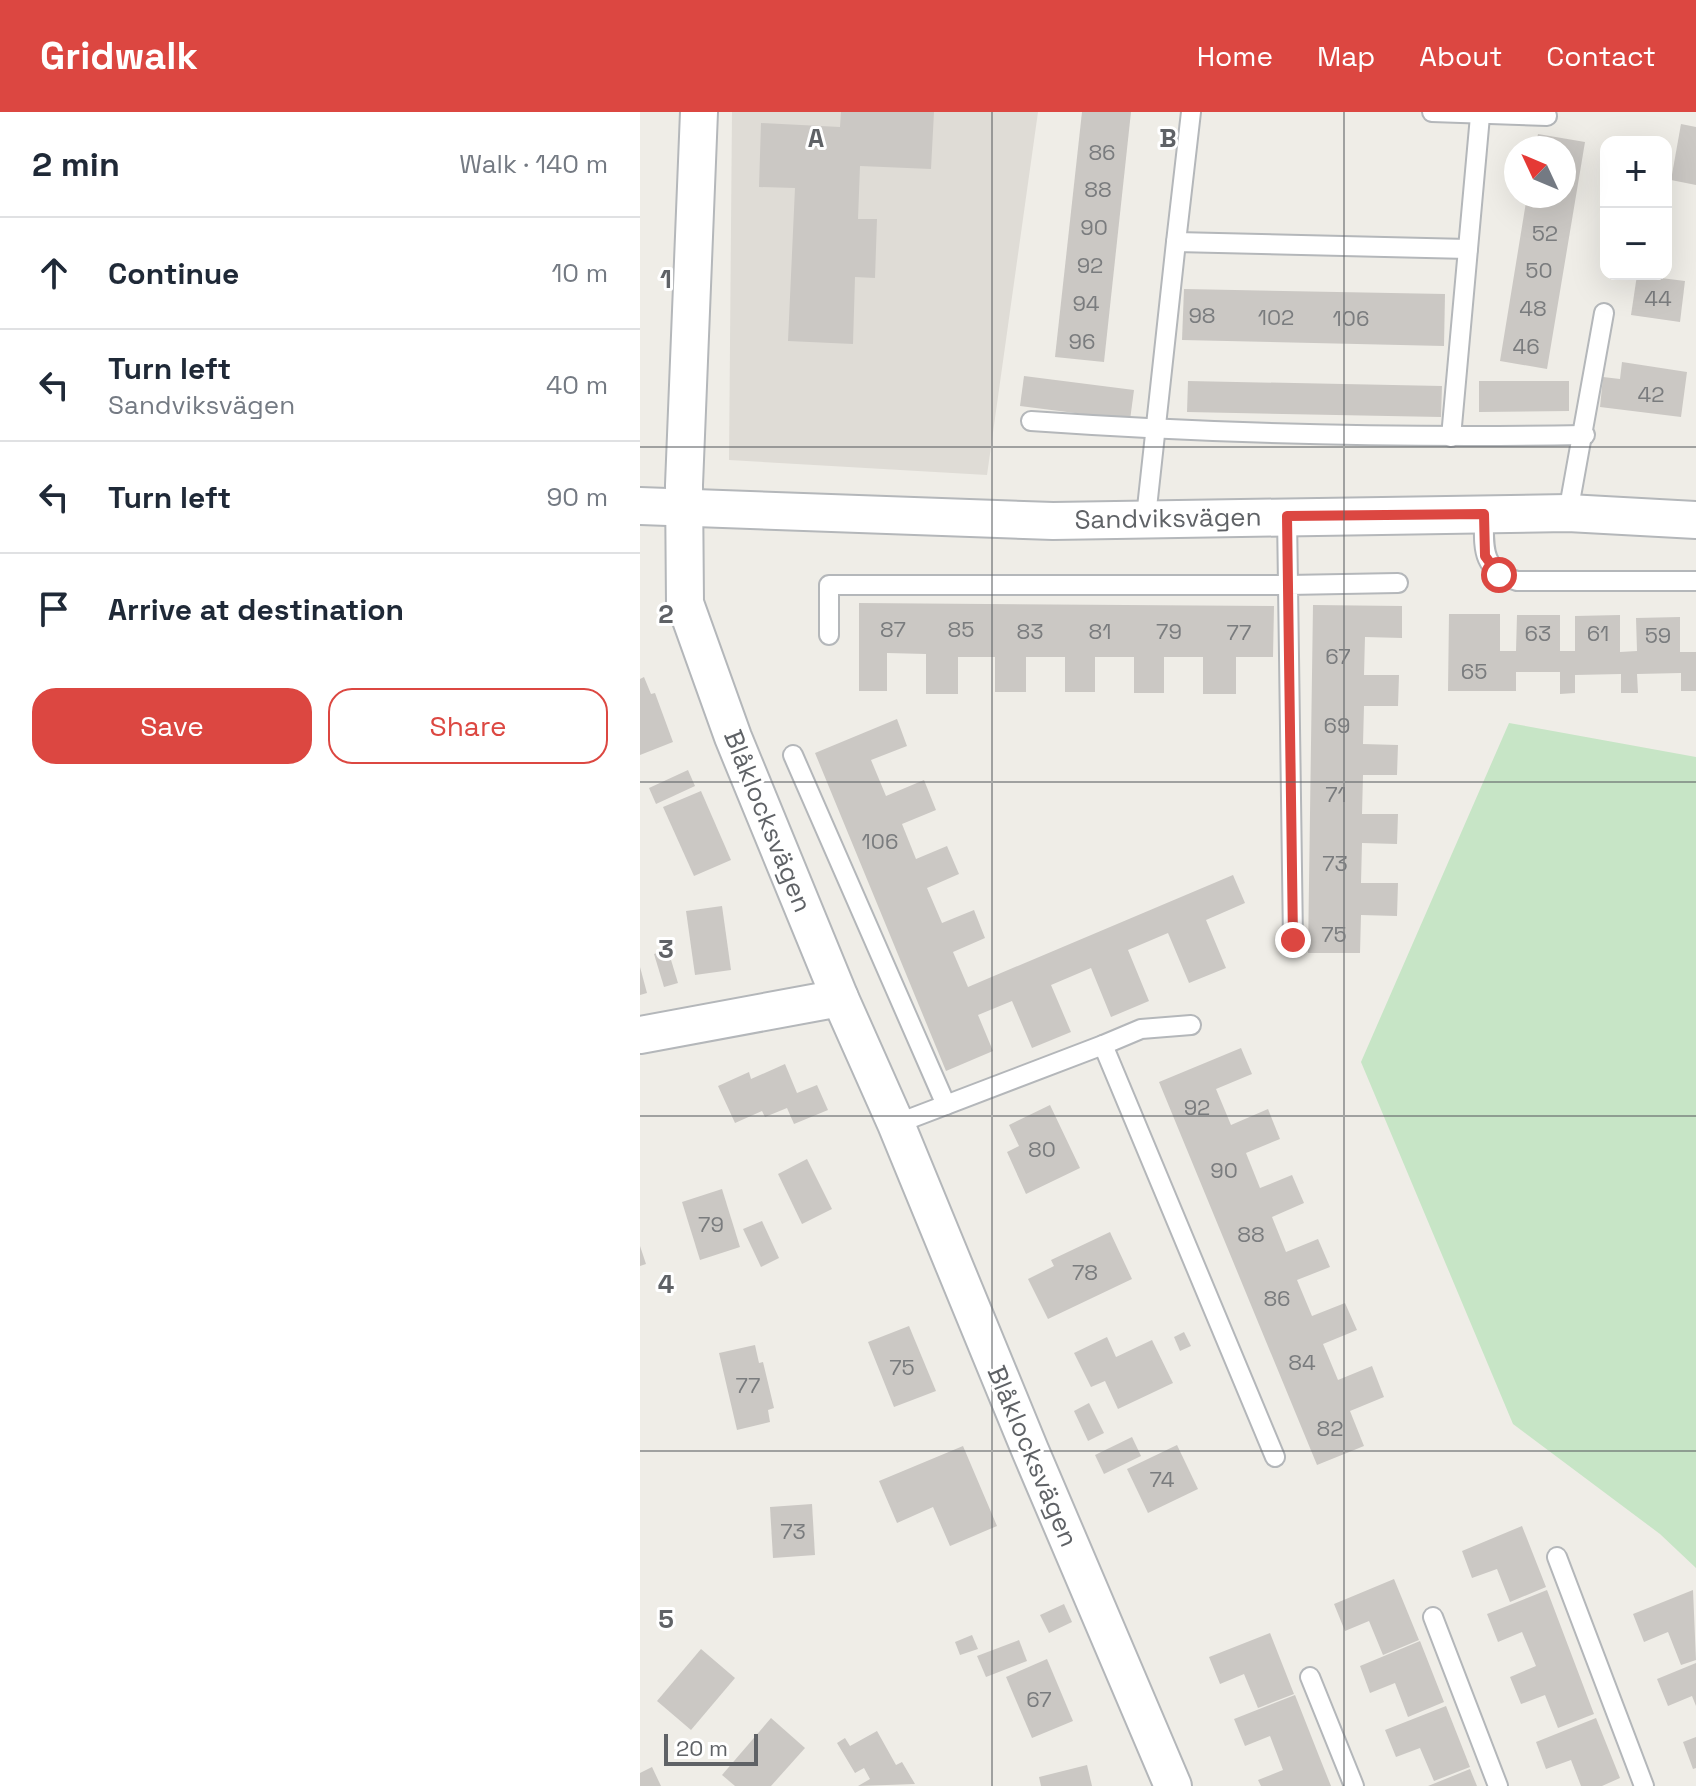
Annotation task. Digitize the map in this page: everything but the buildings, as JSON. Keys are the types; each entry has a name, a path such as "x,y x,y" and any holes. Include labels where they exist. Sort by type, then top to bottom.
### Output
{"street":[{"name":"Blåklocksvägen","path":"699,112 683,506 685,603 733,737 840,998 896,1124 1173,1786"},
{"name":"Sandviksvägen","path":"640,506 962,520 1568,513 1696,520"},
{"path":"640,1035 840,998"}],"lane":[{"path":"1146,517 1191,112"},
{"path":"1432,112 1547,116"},
{"path":"1451,437 1480,116"},
{"path":"1176,242 1468,249"},
{"path":"1568,513 1585,435 1604,313"},
{"path":"1031,421 1155,430 1451,437 1585,435"},
{"path":"1484,514 1485,556 1499,575 1517,581 1696,581"},
{"path":"1287,516 1293,940"},
{"path":"829,635 829,585 1398,583"},
{"path":"793,755 946,1105"},
{"path":"896,1124 1141,1029 1191,1025"},
{"path":"1103,1045 1275,1457"},
{"path":"1557,1557 1644,1786"},
{"path":"1433,1617 1498,1786"},
{"path":"1310,1677 1354,1786"}],"shaded area":[{"path":"732,112 1038,112 987,475 729,460"}],"green space":[{"path":"1509,723 1696,757 1696,1568 1660,1534 1513,1424 1361,1062"}],"route":[{"path":"1293,940 1287,516 1484,514 1485,556 1499,575"}]}
